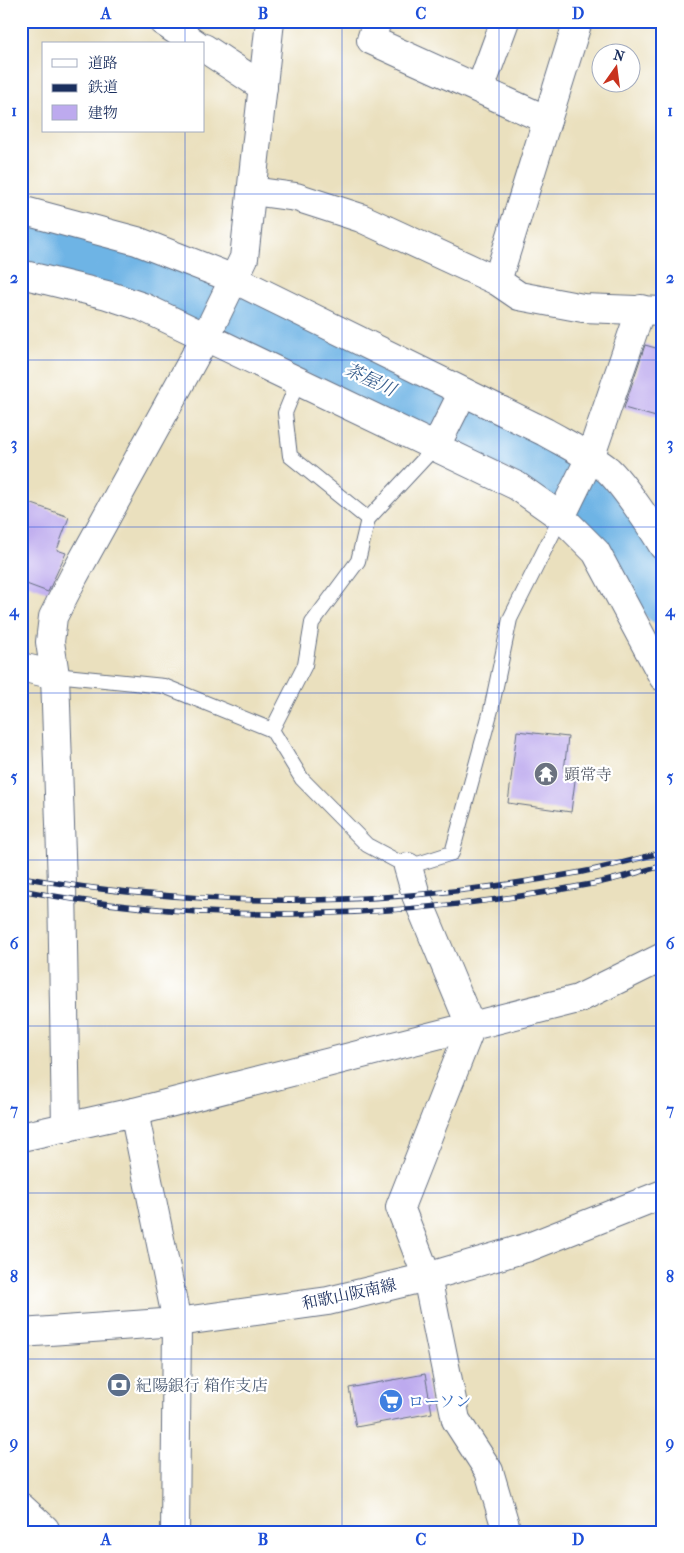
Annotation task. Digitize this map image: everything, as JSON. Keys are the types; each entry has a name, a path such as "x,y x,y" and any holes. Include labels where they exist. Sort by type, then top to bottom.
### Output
{"street":[{"path":"162,21 193,42"},
{"path":"66,1128 62,884 55,674 50,642 53,617 208,334 244,258 270,21"},
{"path":"377,21 371,40 547,120"},
{"path":"480,90 505,21"},
{"path":"497,281 578,21"},
{"path":"205,49 263,87"},
{"path":"252,191 296,197 361,218 497,281 519,296 583,308 652,310 587,465 564,513"},
{"path":"21,210 137,241 232,284 461,396 545,432 587,465 609,472 654,531 663,546"},
{"path":"21,274 107,295 143,307 208,334 298,381 439,441 564,513 596,552 663,677"},
{"path":"439,441 461,396"},
{"path":"21,667 55,674"},
{"path":"408,867 419,901 471,1027 400,1207 427,1277 456,1420 489,1470 507,1532"},
{"path":"21,1137 134,1112 578,999 663,957"},
{"path":"134,1112 177,1322 175,1532"},
{"name":"和歌山阪南線","path":"21,1333 177,1322 328,1301 427,1277 529,1247 663,1194"},
{"path":"21,1507 45,1529 45,1532"}],"lane":[{"path":"298,381 285,413 290,456 368,519"},
{"path":"272,730 305,665 312,623 358,560 368,519 439,441"},
{"path":"55,674 164,686 272,730 302,779 328,806 367,845 408,867 452,853 491,710 510,619 564,513"}],"building":[{"path":"645,345 663,350 663,419 624,408"},
{"path":"21,500 69,517 57,550 66,553 48,592 21,582"},
{"path":"517,731 568,737 564,771 576,773 571,812 508,803"},
{"name":"ローソン","path":"425,1374 432,1413 356,1427 349,1388"}],"waterway":[{"name":"茶屋川","path":"21,240 139,270 520,451 570,483 622,535 663,602"}],"railway":[{"path":"21,877 91,888 161,895 231,899 302,900 372,898 512,884 592,870 663,852"},
{"path":"21,890 90,902 160,909 231,913 304,914 376,911 447,905 517,896 596,883 663,866"}],"place":[{"name":"顕常寺","path":"546,774"},
{"name":"紀陽銀行 箱作支店","path":"119,1385"},
{"name":"ローソン","path":"391,1401"}]}
